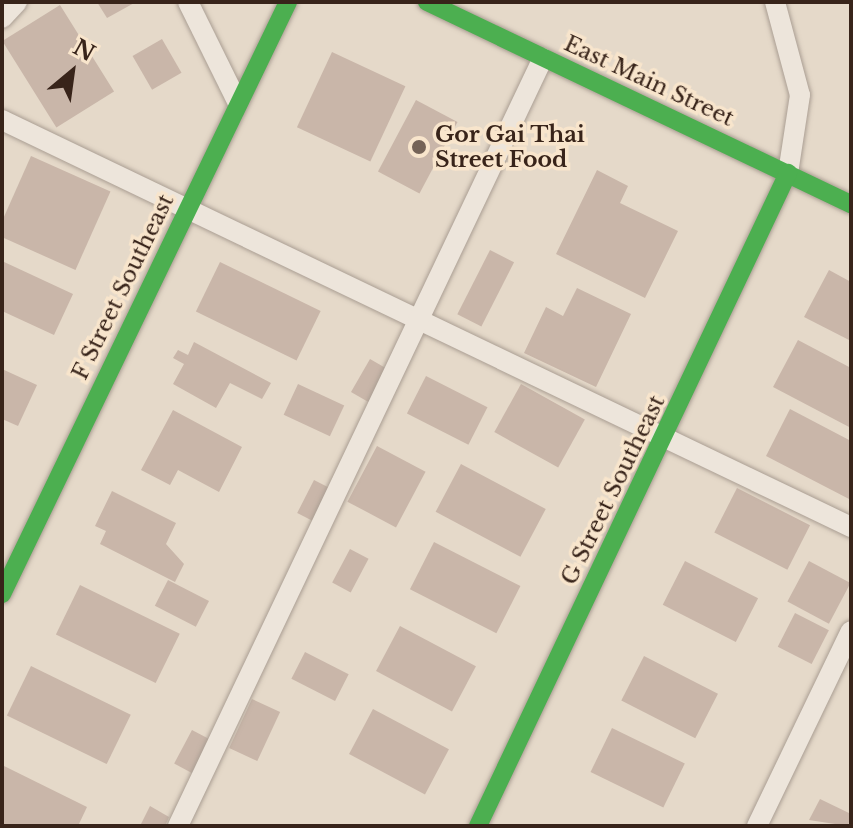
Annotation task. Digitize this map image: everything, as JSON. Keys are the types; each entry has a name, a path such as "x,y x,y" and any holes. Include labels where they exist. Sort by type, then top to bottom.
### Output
{"street":[{"name":"F Street Southeast","path":"2,594 288,2"},
{"name":"East Main Street","path":"427,2 851,204"},
{"name":"G Street Southeast","path":"478,826 665,438 788,173"}],"lane":[{"path":"2,18 17,2"},
{"path":"188,2 238,105"},
{"path":"775,2 800,95 788,173"},
{"path":"178,826 543,58"},
{"path":"2,120 851,527"},
{"path":"757,826 851,631"}],"building":[{"path":"97,2 136,2 107,18"},
{"path":"60,5 114,92 56,128 2,41"},
{"path":"162,39 182,73 152,90 133,56"},
{"path":"332,52 405,86 370,161 297,127"},
{"name":"Gor Gai Thai Street Food","path":"416,100 457,122 419,194 378,172"},
{"path":"31,156 110,191 75,270 2,237 2,221"},
{"path":"597,170 628,186 620,203 678,231 645,298 556,254"},
{"path":"490,250 514,262 481,326 457,314"},
{"path":"2,261 73,294 54,335 2,311"},
{"path":"220,262 321,311 297,361 196,311"},
{"path":"829,270 851,282 851,341 804,317"},
{"path":"577,288 631,314 596,387 524,353 546,307 563,316"},
{"path":"798,340 851,368 851,428 773,387"},
{"path":"194,342 271,383 262,399 230,383 216,408 173,384 184,364 173,358 178,350 188,355"},
{"path":"370,359 389,370 370,403 351,392"},
{"path":"2,369 37,385 18,426 2,419"},
{"path":"426,376 487,407 468,445 407,413"},
{"path":"298,384 344,406 330,436 284,415"},
{"path":"521,384 585,419 558,467 494,432"},
{"path":"790,409 851,441 851,500 766,456"},
{"path":"173,410 242,447 219,492 178,470 170,485 141,470"},
{"path":"377,446 426,472 396,527 347,502"},
{"path":"461,464 546,509 520,557 436,512"},
{"path":"314,480 334,490 317,523 297,513"},
{"path":"737,488 810,525 787,570 714,533"},
{"path":"112,491 176,523 166,544 184,564 175,582 100,544 106,531 95,526"},
{"path":"434,542 520,586 496,633 410,589"},
{"path":"350,549 369,559 351,592 332,583"},
{"path":"685,561 758,598 736,642 663,605"},
{"path":"809,561 850,583 829,624 787,602"},
{"path":"168,580 209,601 196,627 155,606"},
{"path":"80,585 180,634 156,683 56,634"},
{"path":"795,613 829,630 812,664 778,647"},
{"path":"400,626 476,666 452,711 376,671"},
{"path":"305,652 349,674 335,701 291,679"},
{"path":"644,656 718,694 695,738 621,701"},
{"path":"31,666 131,715 107,764 7,715"},
{"path":"252,699 280,712 257,761 229,748"},
{"path":"373,709 449,749 425,794 349,754"},
{"path":"612,728 685,764 663,808 591,772"},
{"path":"192,730 211,740 193,773 174,764"},
{"path":"2,765 87,807 78,826 2,826"},
{"path":"820,799 851,814 848,826 809,820"},
{"path":"150,806 169,817 165,826 140,826"}],"traffic: fast":[{"path":"2,594 288,2"},
{"path":"427,2 851,204"},
{"path":"478,826 788,173"}],"place":[{"name":"Gor Gai Thai Street Food","path":"419,147"}]}
